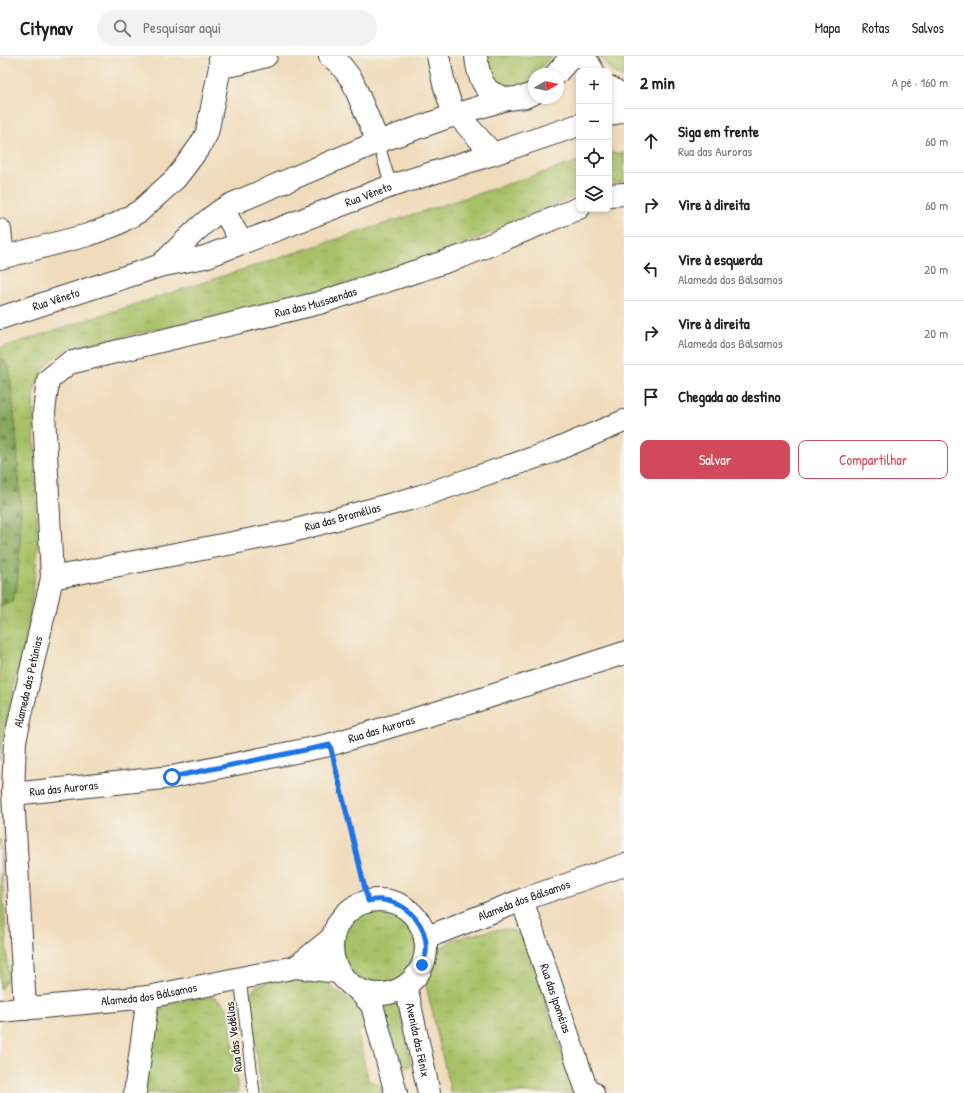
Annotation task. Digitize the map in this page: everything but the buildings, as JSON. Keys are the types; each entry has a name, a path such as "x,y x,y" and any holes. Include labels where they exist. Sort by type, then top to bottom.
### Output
{"street":[{"path":"0,230 2,258 88,235 115,224 140,211 175,179 200,146 207,133 220,62 238,64 266,56"},
{"path":"330,56 339,63 352,80 378,142"},
{"path":"438,56 444,84 452,109 492,154"},
{"path":"476,56 481,77 485,85 491,92 507,99"},
{"path":"561,68 572,56"},
{"path":"584,56 591,68"},
{"path":"612,88 624,96"},
{"name":"Rua Vêneto","path":"159,266 203,223 223,209 378,142 457,114 507,99 528,95"},
{"path":"612,114 624,110"},
{"name":"Rua Vêneto","path":"0,318 159,266 205,257 391,186 576,126"},
{"path":"612,195 624,194"},
{"path":"223,209 242,243"},
{"name":"Rua das Mussaendas","path":"48,380 69,363 319,303 456,259 576,209"},
{"name":"Alameda das Petúnias","path":"25,1009 13,794 15,742 52,578 44,412 48,380"},
{"name":"Rua das Bromélias","path":"52,578 289,532 428,493 551,452 624,421"},
{"name":"Rua das Auroras","path":"13,794 172,777 330,745 482,699 624,653"},
{"name":"Alameda dos Bálsamos","path":"425,938 522,900 624,865"},
{"name":"Alameda dos Bálsamos","path":"383,900 398,904 410,912 420,924 425,938 426,952 422,965 416,976 406,986 395,992 370,994 358,990 347,982 338,972 334,961 331,949 337,924 345,914 356,905 368,901 383,900"},
{"name":"Rua das Ipoméias","path":"522,900 586,1088 593,1093"},
{"name":"Alameda dos Bálsamos","path":"296,967 333,937"},
{"name":"Alameda dos Bálsamos","path":"0,1011 148,997 296,967 338,972"},
{"name":"Avenida das Fênix","path":"406,986 429,1093"},
{"path":"358,990 372,1005 394,1085 424,1071"},
{"path":"135,1093 148,997"}],"lane":[{"path":"378,142 391,186"},
{"name":"Rua das Vedélias","path":"240,978 254,1093"}],"path":[{"path":"330,745 368,901"}],"green space":[{"path":"481,56 551,56 541,68 528,68 528,83 525,86 518,89 498,89"},
{"path":"599,56 624,56 624,79 613,72 612,68 610,68"},
{"path":"612,153 624,153 624,182 612,183"},
{"path":"576,162 576,196 455,248 311,295 72,348 57,356 45,367 38,381 33,398 38,548 29,624 4,732 0,761 0,606 12,602 17,587 21,508 16,431 9,366 0,357 0,348"},
{"path":"0,357 9,366 16,431 21,508 17,587 12,602 0,606"},
{"path":"0,839 8,972 7,980 0,989"},
{"path":"379,910 400,916 410,926 416,947 410,968 400,978 379,984 358,978 348,968 342,947 348,926 358,916"},
{"path":"501,929 516,932 527,944 571,1082 576,1093 450,1093 426,985 428,972 439,950 449,942 466,936"},
{"path":"303,973 325,980 336,991 360,1007 365,1017 366,1025 358,1034 368,1080 381,1086 382,1093 262,1093 249,998 250,994 256,986"},
{"path":"211,997 222,1002 229,1011 238,1093 144,1093 155,1018 159,1011 171,1003"},
{"path":"391,1001 399,1004 411,1063 410,1066 403,1069 399,1068 384,1007 385,1004"}],"route":[{"path":"172,777 330,745 368,901 383,900 398,904 410,912 420,924 425,938 426,952 422,965"}]}
